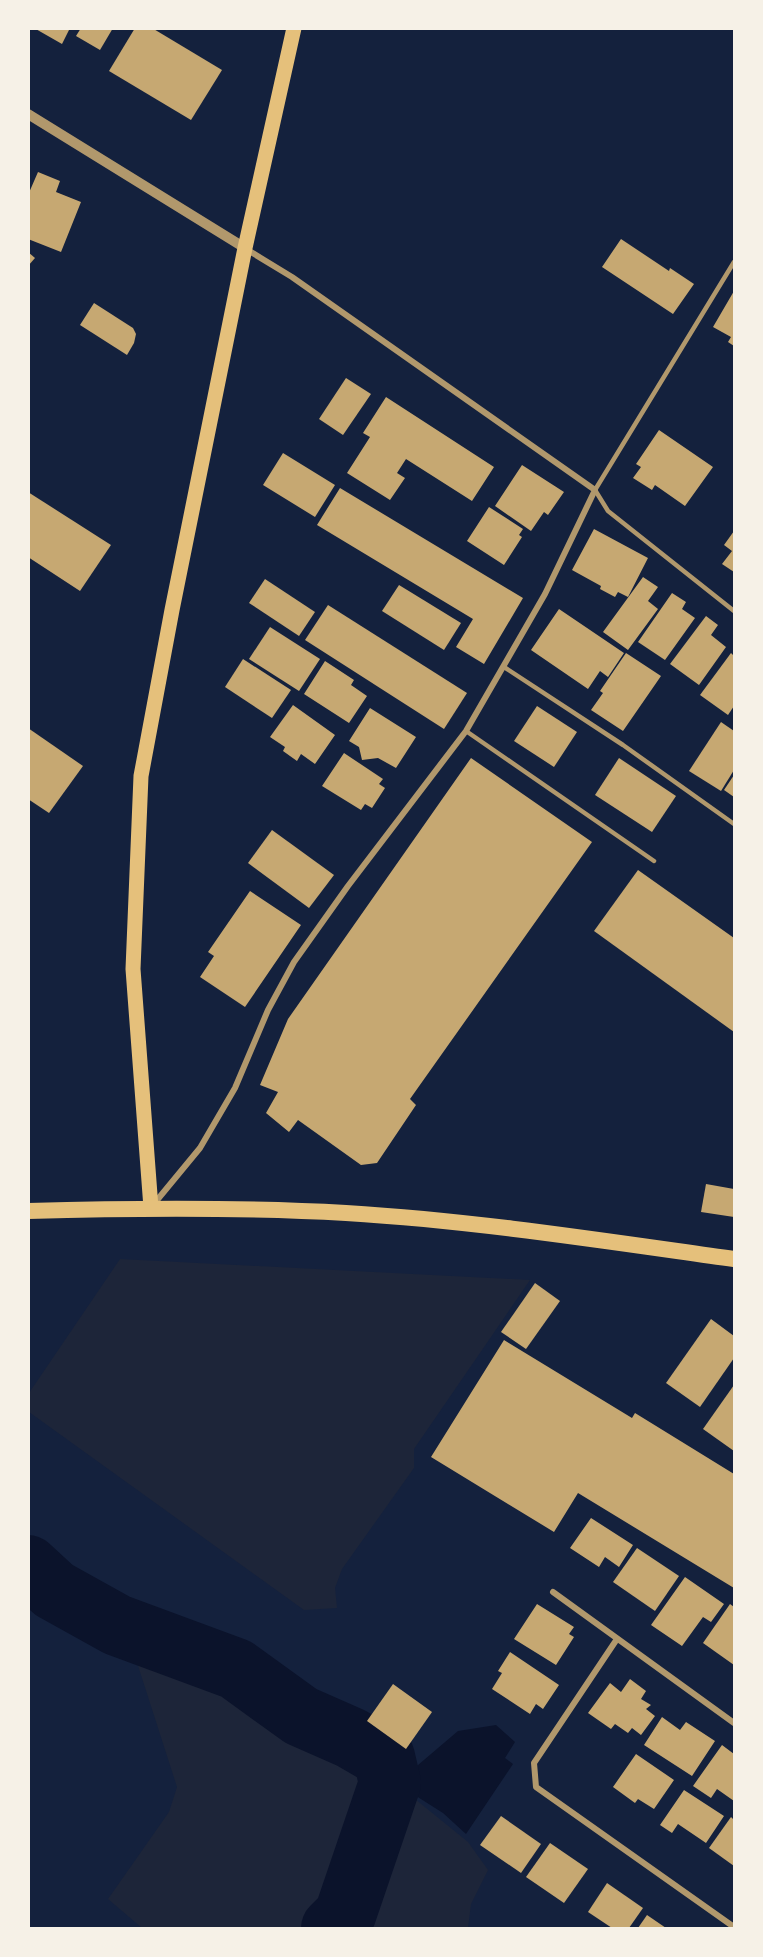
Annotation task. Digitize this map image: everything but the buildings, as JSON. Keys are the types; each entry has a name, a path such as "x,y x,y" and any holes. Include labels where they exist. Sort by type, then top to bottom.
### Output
{"highway":[{"path":"28,1210 151,1208 347,1213 481,1225 735,1259"}],"main road":[{"path":"151,1208 133,969 141,776 174,598 245,248 294,28"}],"street":[{"path":"28,114 292,278 595,490 545,594 466,731 348,886 294,962 268,1010 235,1088 200,1148 151,1208"},
{"path":"553,1592 735,1724"},
{"path":"617,1639 534,1763 536,1787 735,1927"}],"lane":[{"path":"735,262 595,490 608,511 735,611"},
{"path":"504,667 623,744 735,824"},
{"path":"466,731 654,861"}],"shaded area":[{"path":"120,1259 530,1280 414,1449 414,1468 342,1569 335,1588 337,1608 304,1610 29,1412 29,1393"},
{"path":"132,1647 207,1668 240,1685 287,1720 365,1755 377,1768 379,1791 339,1894 327,1919 318,1928 142,1928 108,1899 169,1812 177,1787"},
{"path":"496,1725 515,1742 505,1758 513,1764 466,1834 443,1813 413,1794 411,1771 458,1731"},
{"path":"402,1795 410,1795 468,1842 488,1870 471,1904 468,1928 349,1928 358,1917"}],"waterway":[{"path":"28,1566 54,1590 117,1625 236,1669 301,1716 351,1738 384,1757 390,1783 345,1915 332,1928"}]}
